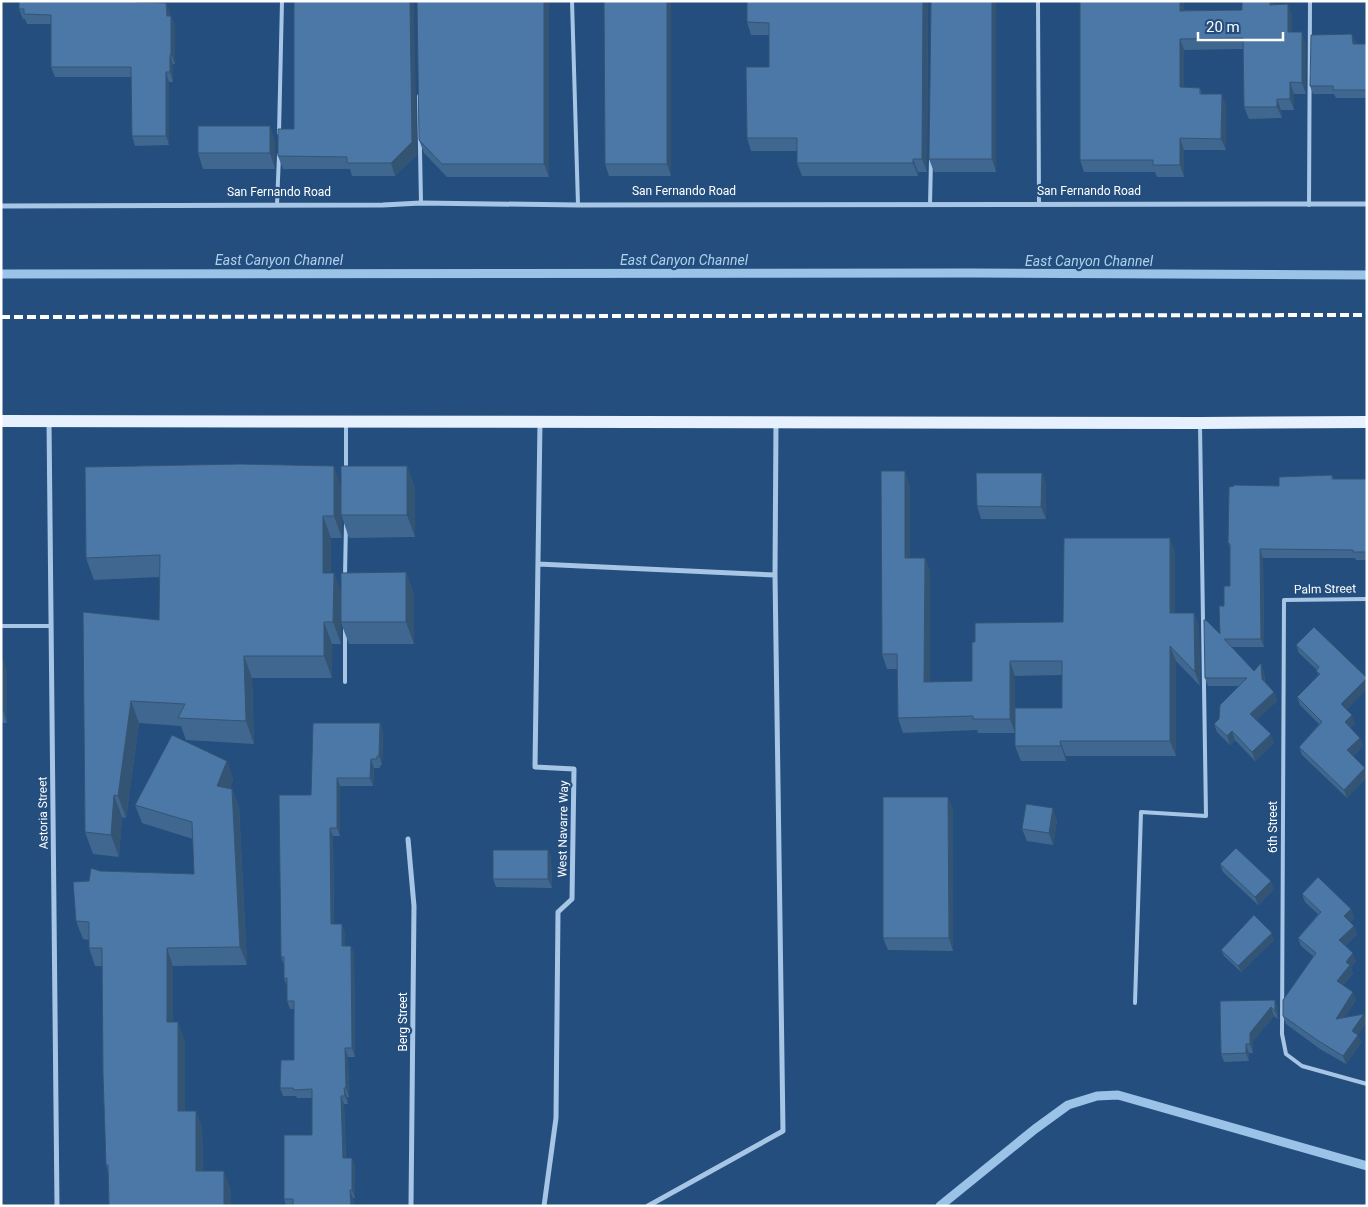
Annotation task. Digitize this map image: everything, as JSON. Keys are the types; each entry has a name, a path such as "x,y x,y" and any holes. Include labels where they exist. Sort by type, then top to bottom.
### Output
{"main road":[{"path":"1,421 1367,422"}],"street":[{"name":"San Fernando Road","path":"1,206 383,206 421,203 578,205 1367,204"},
{"name":"Astoria Street","path":"49,421 57,1206"},
{"name":"West Navarre Way","path":"540,422 535,767 574,769 572,899 558,912 556,1118 544,1206"},
{"path":"648,1206 783,1131 775,575 776,422"},
{"path":"538,564 775,575"},
{"name":"Berg Street","path":"408,838 414,906 412,1206"}],"lane":[{"path":"279,135 280,16 282,1"},
{"path":"572,1 578,205"},
{"path":"1038,1 1039,205"},
{"path":"1309,205 1310,1"},
{"path":"419,88 421,203"},
{"path":"277,205 279,145"},
{"path":"930,205 931,151"},
{"path":"346,421 346,471"},
{"path":"1135,1003 1141,812 1206,816 1200,423"},
{"path":"345,586 346,519"},
{"name":"Palm Street","path":"1284,600 1367,599"},
{"name":"6th Street","path":"1284,600 1282,1034 1286,1054 1302,1066 1367,1084"},
{"path":"345,624 345,682"},
{"path":"1,626 51,626"}],"building":[{"path":"19,1 135,1 166,3 167,16 171,16 171,54 170,72 166,72 166,136 132,136 131,67 51,67 51,15 24,14 24,9 19,9"},
{"path":"294,1 410,1 412,142 391,163 347,163 347,157 278,156 278,129 294,129"},
{"path":"417,1 544,1 544,164 442,164 419,140"},
{"path":"604,1 667,1 667,164 605,164"},
{"path":"747,1 923,1 922,159 913,159 913,163 797,163 797,138 747,138 746,67 769,67 769,23 747,22"},
{"path":"931,1 992,1 992,159 929,159"},
{"path":"1080,1 1180,1 1180,11 1242,10 1242,1 1270,1 1270,5 1288,4 1288,32 1302,32 1302,83 1290,82 1290,99 1277,99 1277,107 1244,107 1243,38 1180,39 1180,87 1200,88 1200,94 1222,94 1221,139 1180,138 1180,165 1153,165 1153,160 1080,160"},
{"path":"1352,34 1353,44 1367,44 1367,90 1333,90 1333,86 1310,86 1311,35"},
{"path":"198,126 270,126 270,153 198,153"},
{"path":"240,464 334,466 334,516 323,516 323,573 334,573 333,622 324,622 324,656 244,656 246,721 178,718 185,704 131,701 118,796 114,795 111,835 85,832 83,612 159,620 160,555 86,558 85,467"},
{"path":"341,466 407,466 407,515 341,515"},
{"path":"881,471 905,471 905,558 925,558 924,682 972,681 972,642 975,642 975,623 1063,622 1064,538 1170,538 1170,613 1194,613 1195,672 1170,646 1170,741 1060,741 1061,746 1015,746 1015,708 1062,708 1062,661 1010,661 1010,719 973,719 973,716 898,718 897,654 882,654"},
{"path":"976,473 1042,473 1041,507 977,506"},
{"path":"1332,475 1332,479 1367,479 1367,552 1353,552 1353,550 1260,549 1261,639 1224,639 1254,671 1261,663 1262,679 1274,692 1250,714 1271,734 1252,752 1232,731 1227,736 1214,724 1219,719 1220,705 1247,678 1205,678 1204,620 1220,634 1219,606 1224,606 1224,586 1230,586 1230,544 1228,543 1229,487 1234,485 1279,486 1279,477"},
{"path":"406,572 406,622 341,622 341,573"},
{"path":"1314,627 1367,678 1341,704 1352,715 1345,722 1360,738 1347,750 1365,768 1344,790 1299,747 1322,722 1297,697 1320,674 1316,671 1319,667 1296,645"},
{"path":"1,659 3,659 3,711 1,711"},
{"path":"313,723 380,723 379,756 377,756 377,759 371,759 370,778 337,778 337,828 330,828 331,924 342,924 342,946 351,946 352,1048 345,1048 346,1088 344,1088 345,1096 341,1096 343,1158 352,1158 351,1206 293,1206 293,1199 284,1199 284,1135 312,1135 312,1089 294,1090 293,1088 280,1088 281,1060 294,1060 294,1001 287,1001 287,978 284,978 284,957 281,957 279,795 311,795"},
{"path":"172,735 227,761 217,786 232,789 240,947 167,948 167,1022 178,1022 178,1111 196,1111 196,1171 224,1171 224,1206 109,1206 103,1074 102,948 89,948 89,922 76,921 73,882 89,881 91,868 100,871 194,874 192,822 135,805"},
{"path":"883,797 948,797 949,938 883,938"},
{"path":"1026,804 1053,808 1049,833 1022,829"},
{"path":"1236,848 1271,881 1255,897 1220,864"},
{"path":"493,850 548,850 548,879 493,879"},
{"path":"1318,877 1351,909 1344,916 1354,926 1339,940 1353,953 1346,962 1350,965 1337,981 1353,992 1336,1019 1364,1014 1352,1031 1358,1035 1343,1056 1283,1016 1283,1000 1316,953 1298,938 1321,912 1302,894"},
{"path":"1254,915 1272,933 1238,966 1221,950"},
{"path":"1275,1000 1275,1011 1271,1007 1250,1033 1250,1044 1246,1044 1246,1053 1221,1054 1220,1001"}],"waterway":[{"name":"East Canyon Channel","path":"1,274 970,273 1367,275"},
{"path":"940,1206 1035,1129 1068,1105 1097,1096 1118,1095 1367,1166"}],"railway":[{"path":"1,317 1367,315"}]}
